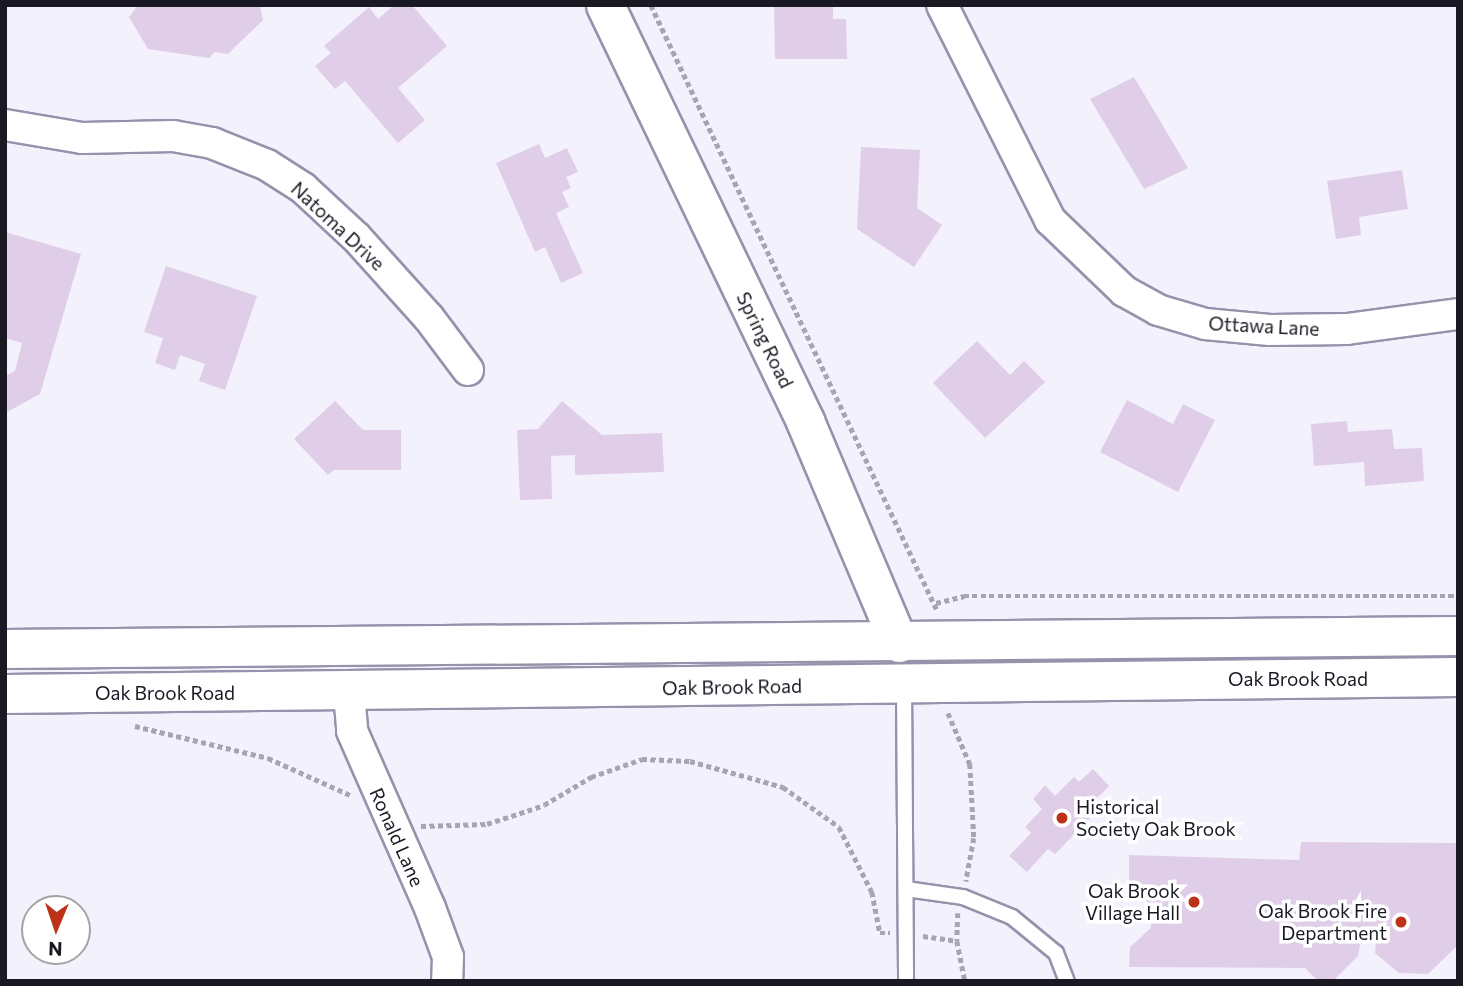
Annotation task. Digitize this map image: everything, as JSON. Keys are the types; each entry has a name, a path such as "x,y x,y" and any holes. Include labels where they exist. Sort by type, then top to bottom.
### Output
{"main road":[{"path":"10,649 1458,636"},
{"name":"Oak Brook Road","path":"17,694 349,693 1458,677"}],"street":[{"name":"Spring Road","path":"606,5 805,421 899,643 904,683"},
{"name":"Ottawa Lane","path":"942,5 1051,220 1075,248 1124,291 1158,310 1205,324 1270,330 1346,329 1458,314"},
{"name":"Natoma Drive","path":"5,125 82,138 173,136 212,143 267,165 303,188 356,237 429,318 468,370"},
{"name":"Ronald Lane","path":"349,693 352,731 448,957 447,981"}],"lane":[{"path":"904,683 906,981"},
{"path":"906,889 963,897 1021,924 1056,953 1067,981"}],"path":[{"path":"651,5 936,603 964,596 1458,596"},
{"path":"946,708 970,764 974,838 957,915 957,941 965,981"},
{"path":"132,725 268,758 422,826 486,824 544,805 590,777 642,759 690,761 783,787 839,827 872,892 880,933"}],"building":[{"path":"138,5 260,5 263,20 228,54 215,52 209,58 148,49 129,17"},
{"path":"394,5 412,5 447,46 398,88 425,120 398,143 345,81 335,89 315,66 331,53 324,46 369,7 378,19"},
{"path":"774,5 833,5 833,19 846,19 847,59 775,59"},
{"path":"1134,77 1188,168 1144,189 1090,99"},
{"path":"539,144 545,158 567,148 578,172 566,177 571,188 562,192 569,207 556,213 583,273 561,283 545,247 535,252 496,163"},
{"path":"861,147 920,150 917,208 942,225 914,267 857,229"},
{"path":"1402,170 1408,209 1359,217 1361,235 1336,239 1327,181"},
{"path":"5,232 81,254 40,394 5,413 5,376 15,371 22,343 5,338"},
{"path":"166,266 257,296 225,390 199,381 205,364 180,355 175,370 155,363 163,338 144,332"},
{"path":"977,341 1010,375 1024,361 1045,382 985,438 933,383"},
{"path":"1127,400 1173,424 1183,404 1215,420 1178,492 1100,452"},
{"path":"335,401 363,430 401,430 401,470 334,470 328,475 294,439"},
{"path":"562,401 602,435 662,433 664,472 575,475 575,455 551,456 552,499 520,500 517,430 538,429"},
{"path":"1347,421 1348,432 1392,429 1394,449 1422,448 1424,481 1365,486 1364,462 1314,466 1311,424"},
{"name":"Historical Society Oak Brook","path":"1093,769 1109,786 1096,799 1102,806 1055,854 1048,849 1027,872 1009,856 1031,833 1025,827 1042,809 1033,799 1045,785 1055,796 1074,777 1079,782"},
{"path":"1301,842 1458,843 1458,945 1428,974 1399,973 1375,953 1376,939 1361,940 1358,956 1333,981 1318,981 1305,968 1129,967 1130,947 1151,928 1150,905 1129,883 1129,855 1299,860"}],"place":[{"name":"Historical Society Oak Brook","path":"1062,818"},
{"name":"Oak Brook Village Hall","path":"1194,902"},
{"name":"Oak Brook Fire Department","path":"1401,922"}]}
